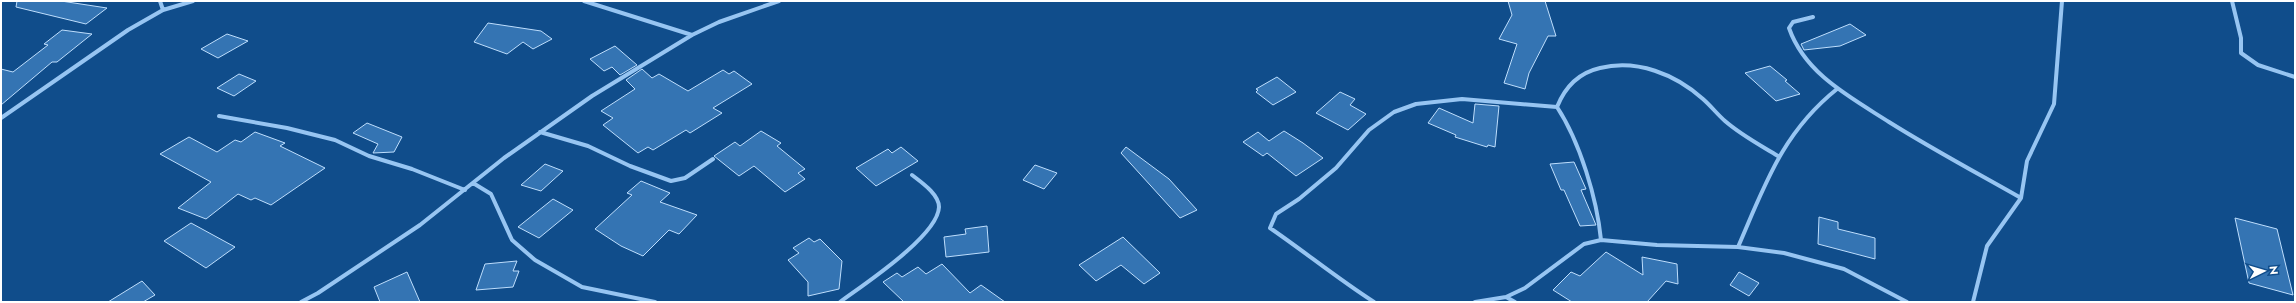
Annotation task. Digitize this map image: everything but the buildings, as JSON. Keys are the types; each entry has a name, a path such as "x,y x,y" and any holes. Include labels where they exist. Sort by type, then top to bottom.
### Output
{"street":[{"path":"160,1 163,10"},
{"path":"1,118 128,30 163,10 193,1"},
{"path":"584,1 621,11 692,35"},
{"path":"301,302 383,251 540,132 592,96 692,35 719,22 779,1"},
{"path":"1973,302 1987,246 2021,198 2022,182 2027,161 2054,104 2062,1"},
{"path":"2232,1 2241,38 2241,53 2258,65 2295,77"},
{"path":"1813,17 1793,22 1789,28 1790,32 1797,45 1816,68 1837,89 1899,128 2021,198"},
{"path":"1557,107 1563,91 1569,83 1583,74 1611,64 1628,65 1661,72 1684,84 1700,96 1718,115 1752,142 1778,156"},
{"path":"1738,247 1778,156 1796,127 1819,101 1837,89"},
{"path":"1374,302 1342,282 1313,257 1270,228 1274,216 1298,200 1322,178 1338,166 1354,145 1373,126 1388,115 1428,100 1480,98 1557,107 1569,125 1575,138 1599,221 1601,240"},
{"path":"219,116 287,128 335,140 369,156 412,169 465,190"},
{"path":"540,132 588,146 630,166 671,181 685,178 713,159"},
{"path":"840,302 904,253 924,235 936,220 939,207 936,197 912,175"},
{"path":"473,183 491,194 512,240 535,260 582,287 655,302"},
{"path":"1475,302 1506,297 1525,288 1584,244 1601,240 1657,245 1738,247 1784,253 1844,269 1907,302"},
{"path":"1506,297 1515,302"}]}
